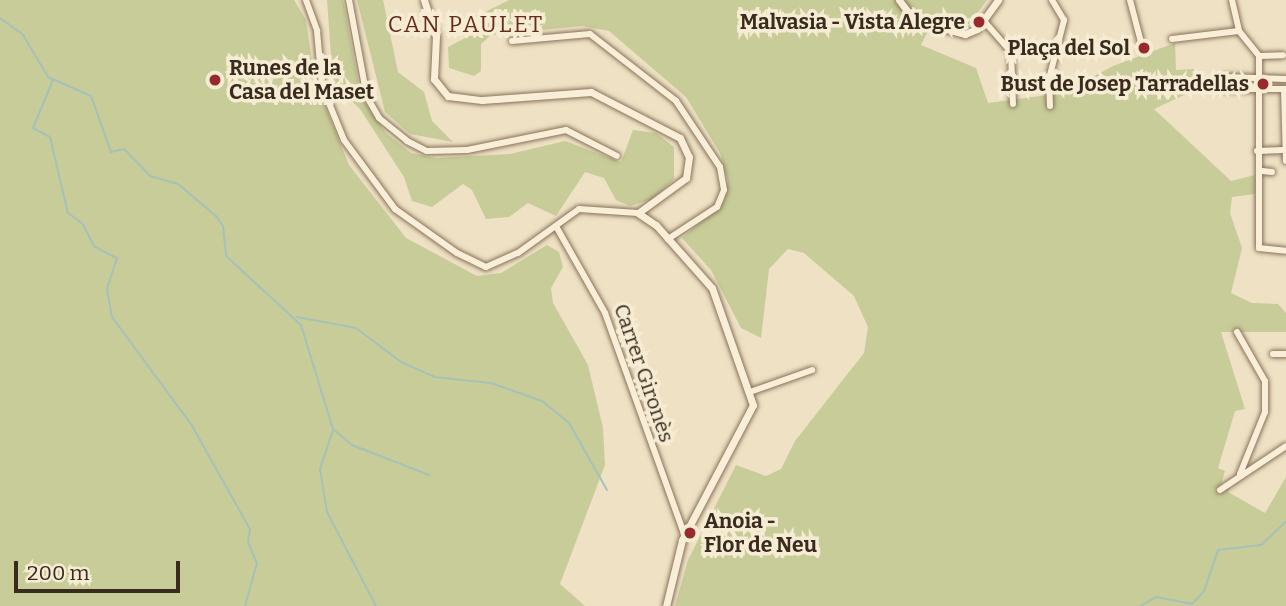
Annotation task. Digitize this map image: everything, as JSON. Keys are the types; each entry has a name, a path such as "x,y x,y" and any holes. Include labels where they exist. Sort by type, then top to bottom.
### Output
{"street":[{"path":"306,0 317,31 326,99 344,140 395,209 486,267 557,228 579,209 638,213 656,225 712,288 750,392 749,421 685,536 666,606"},
{"path":"349,0 368,97 379,118 407,141 427,152 467,150 566,130 617,156"},
{"path":"424,0 436,36 434,79 448,96 482,100 591,92 680,138 689,157 686,178 655,204 638,213"},
{"path":"900,0 914,20 960,34 973,32 998,0"},
{"path":"1050,106 1049,79 1063,20 1052,0"},
{"path":"1130,0 1143,50"},
{"path":"1232,0 1239,31 1259,56 1256,151 1262,172 1259,248 1286,251"},
{"path":"984,21 1011,52 1013,104"},
{"path":"1172,39 1239,31"},
{"path":"512,41 590,34 676,100 720,167 724,190 717,207 668,239"},
{"path":"1259,56 1283,55"},
{"path":"1218,86 1222,77 1286,79"},
{"path":"1185,86 1285,89 1283,150 1286,161"},
{"path":"1256,151 1283,150"},
{"path":"1262,172 1272,172"},
{"path":"655,204 656,225"},
{"name":"Carrer Gironès","path":"557,228 605,313 685,536"},
{"path":"1237,332 1265,381 1265,412 1240,474"},
{"path":"1273,354 1286,354"},
{"path":"750,392 812,370"},
{"path":"1220,490 1240,474 1286,446"}],"green space":[{"path":"0,0 294,0 306,20 315,82 349,165 406,238 477,276 501,273 547,245 559,252 563,267 551,288 553,303 588,365 603,428 605,465 560,584 585,606 0,606"},
{"path":"327,0 343,0 361,97 386,133 411,153 436,158 510,154 565,141 621,162 633,130 656,133 674,147 674,179 653,199 630,206 616,200 604,178 585,172 556,216 528,203 509,217 486,219 472,190 463,184 432,207 412,201 404,177 360,109 333,83"},
{"path":"357,0 383,0 398,72 424,92 432,121 453,142 410,134 385,112"},
{"path":"509,0 987,0 969,24 934,19 921,45 976,68 988,103 1063,93 1113,66 1175,43 1176,70 1195,69 1199,77 1214,81 1154,109 1231,181 1255,175 1255,194 1232,197 1230,213 1242,248 1231,293 1252,303 1278,304 1286,313 1286,332 1221,332 1245,409 1235,411 1218,468 1225,471 1221,485 1233,481 1228,492 1265,513 1286,477 1286,606 675,606 688,560 736,465 766,476 781,469 795,441 864,353 868,327 854,296 804,253 788,249 769,269 761,338 741,328 711,270 682,238 724,202 728,181 720,153 686,97 609,31 583,26 491,35 481,44 481,71 474,76 449,68 448,47 471,35 487,11"}],"waterway":[{"path":"0,18 23,35 48,77 91,96 111,152 124,149 150,176 178,184 216,216 223,226 226,256 301,325 333,429 352,445 429,475"},
{"path":"53,80 33,128 50,137 68,213 82,223 95,247 117,258 107,289 112,317 191,424 250,529 248,542 257,563 245,606"},
{"path":"297,317 356,328 401,362 434,377 491,383 542,401 569,423 607,490"},
{"path":"333,430 320,469 327,512 376,606"},
{"path":"1140,606 1156,597 1192,604 1204,591 1218,550 1261,545 1286,522"}],"place":[{"name":"Malvasia - Vista Alegre","path":"979,22"},
{"name":"Plaça del Sol","path":"1144,48"},
{"name":"Runes de la Casa del Maset","path":"215,80"},
{"name":"Bust de Josep Tarradellas","path":"1263,84"},
{"name":"Anoia - Flor de Neu","path":"690,533"}],"district":[{"name":"CAN PAULET","path":"466,24"}]}
